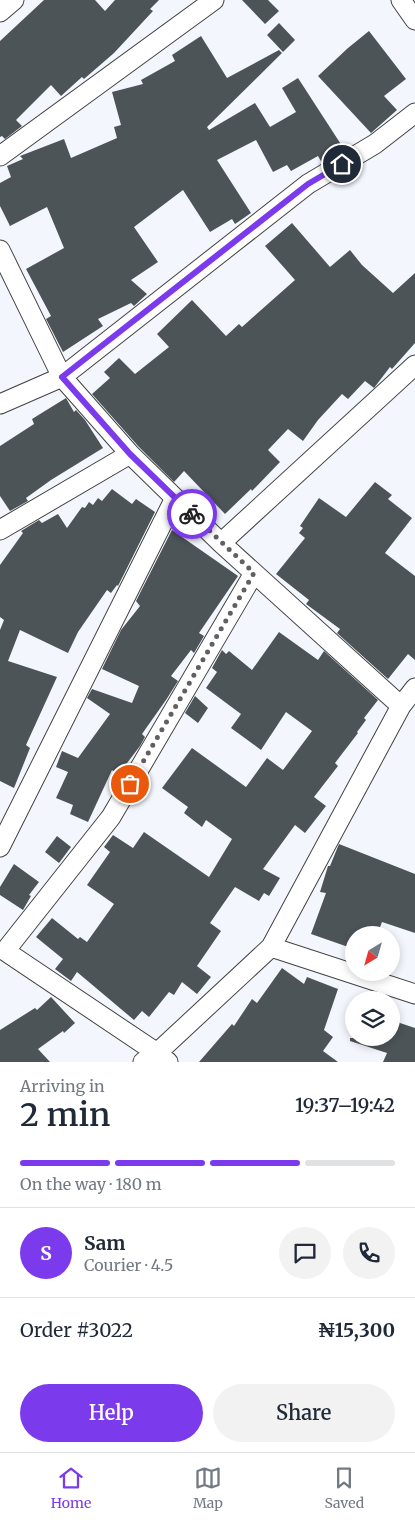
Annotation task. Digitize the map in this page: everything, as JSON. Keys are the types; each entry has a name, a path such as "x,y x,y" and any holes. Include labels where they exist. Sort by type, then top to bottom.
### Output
{"street":[{"path":"0,12 14,0"},
{"path":"0,156 214,0"},
{"path":"401,0 415,20"},
{"path":"0,404 62,377 308,184 375,144 415,113"},
{"path":"0,250 62,377 130,454 221,543 401,706"},
{"path":"221,543 415,365"},
{"path":"0,530 130,454"},
{"path":"0,847 175,498"},
{"path":"254,573 111,817 2,950 156,1059 271,947 401,706 415,688"},
{"path":"271,947 415,994"}],"building":[{"path":"44,0 95,0 105,11 115,0 159,0 150,9 153,11 114,53 84,79 82,77 61,96 51,85 16,120 22,126 5,139 2,136 0,137 0,41"},
{"path":"242,0 268,0 279,11 265,24"},
{"path":"279,23 295,40 283,52 267,35"},
{"path":"369,31 406,79 384,96 397,110 371,133 318,76"},
{"path":"201,36 227,78 279,50 282,53 207,127 209,130 255,103 270,127 296,112 282,88 298,78 344,149 322,163 318,156 291,171 287,165 273,172 256,140 217,160 251,213 235,224 232,219 210,232 183,190 134,227 158,262 131,280 147,294 134,306 131,303 98,319 103,326 63,352 46,319 51,316 26,269 64,248 47,207 10,226 0,206 0,183 11,177 7,166 23,159 20,156 64,139 71,158 117,138 114,127 121,125 112,92 143,84 141,80 175,61 172,55"},
{"path":"292,223 330,267 350,250 362,265 393,293 415,273 415,343 392,369 390,367 374,388 365,381 348,399 342,394 318,420 303,441 288,429 268,450 280,462 252,491 251,489 225,514 184,471 174,482 138,446 92,394 110,378 104,372 119,358 135,374 169,347 157,334 192,300 226,336 239,324 242,327 295,280 265,246"},
{"path":"66,398 74,412 76,410 85,420 103,448 51,480 26,498 28,501 10,511 0,496 0,446 34,424 32,419"},
{"path":"375,482 392,495 388,499 412,518 385,553 415,576 415,660 408,654 388,679 337,633 340,629 306,604 309,600 276,574 305,538 299,533 303,528 300,526 319,498 346,517"},
{"path":"112,489 132,504 136,499 155,512 118,586 111,593 107,590 78,632 68,653 20,630 8,661 57,677 26,745 30,748 14,788 0,781 0,630 4,620 0,617 0,565 23,533 21,531 39,520 42,523 58,514 67,528 82,507 85,508 89,502 93,505 98,498 102,501"},
{"path":"172,530 238,576 199,633 204,636 194,653 191,650 171,676 178,681 142,734 145,737 140,746 118,775 112,770 88,822 70,814 73,805 56,798 68,772 56,767 62,751 78,758 110,714 87,698 92,689 132,703 139,686 102,669 121,630 140,606 136,601"},
{"path":"279,632 318,660 324,651 378,700 364,718 366,720 358,733 335,763 338,766 314,797 326,806 305,833 295,825 263,869 280,878 269,896 264,893 259,901 235,887 210,923 221,931 197,966 211,977 197,994 182,982 174,995 169,992 149,1017 142,1011 134,1020 77,972 71,981 55,969 63,959 36,937 52,918 78,939 80,937 87,942 114,904 87,885 110,852 104,847 113,835 133,848 144,832 209,877 232,839 206,820 202,827 184,813 188,807 162,788 192,748 246,787 267,758 283,770 312,731 286,712 261,750 231,728 241,714 206,688 217,672 212,668 222,650 226,654 229,651 252,670"},
{"path":"195,696 208,708 198,723 185,713"},
{"path":"57,836 71,847 59,863 45,852"},
{"path":"339,844 415,874 415,933 400,928 400,926 382,922 380,926 345,926 345,946 311,934 326,893 320,892 328,866 330,866"},
{"path":"14,864 39,882 29,895 31,896 23,910 0,895 0,887"},
{"path":"282,968 304,984 307,977 338,989 324,1030 333,1037 323,1051 338,1062 199,1062 232,1024 234,1026 252,999 257,1003"},
{"path":"51,997 75,1023 64,1033 63,1031 38,1049 50,1062 0,1062 0,1030 35,1008 37,1010"},
{"path":"400,1023 415,1028 415,1062 383,1062 387,1053 365,1046 400,1046"}],"way so far":[{"path":"130,784 254,573 192,514"}],"route":[{"path":"192,514 130,454 62,377 308,184 342,164"}]}
